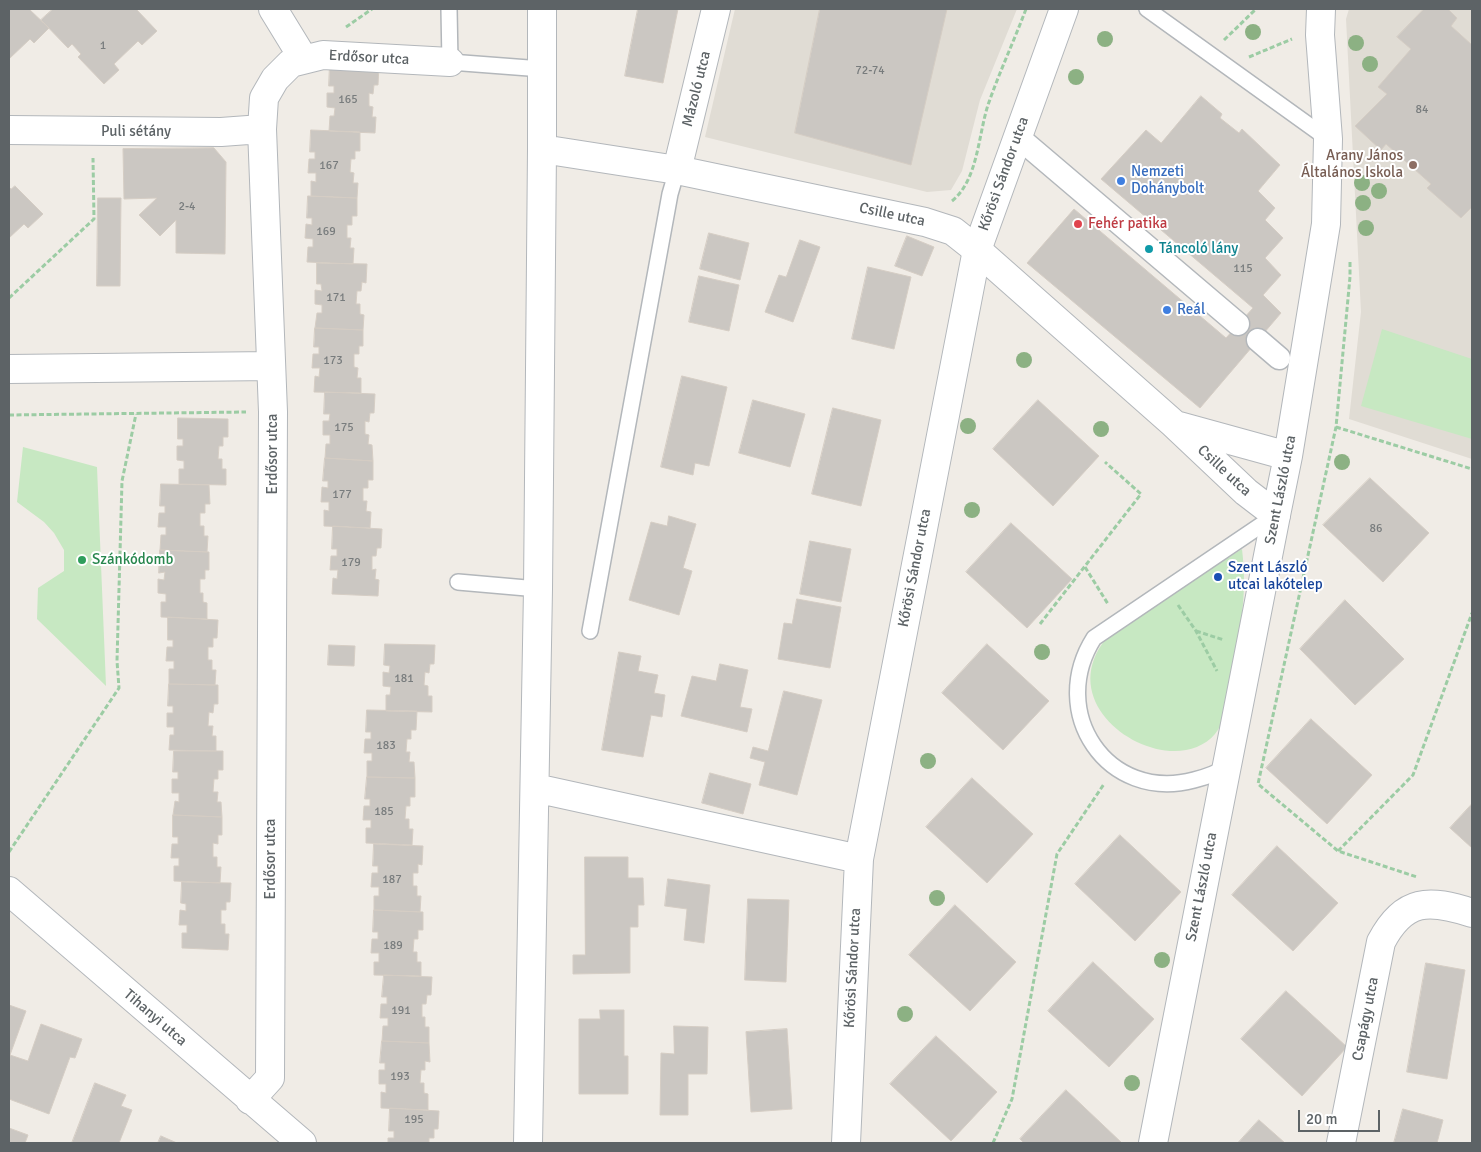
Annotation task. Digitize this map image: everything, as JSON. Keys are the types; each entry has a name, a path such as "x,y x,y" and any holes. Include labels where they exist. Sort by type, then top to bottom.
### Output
{"street":[{"path":"273,9 303,58"},
{"path":"528,1143 538,589 542,9"},
{"name":"Mázoló utca","path":"677,170 716,9"},
{"name":"Kőrösi Sándor utca","path":"846,1143 859,859 977,250 1064,9"},
{"name":"Szent László utca","path":"1153,1143 1240,690 1288,456 1326,224 1328,139 1320,35 1321,9"},
{"name":"Erdősor utca","path":"250,1100 270,1078 273,412 262,129 264,98 275,79 291,63 303,58 323,55 450,62"},
{"name":"Puli sétány","path":"9,130 221,132 262,129"},
{"path":"1018,137 1238,324"},
{"name":"Csille utca","path":"542,149 677,170 925,222 953,231 1174,424 1246,492 1276,515"},
{"path":"1258,340 1279,358"},
{"path":"9,368 271,366"},
{"name":"Csille utca","path":"1174,424 1288,456"},
{"path":"535,788 859,859"},
{"name":"Tihanyi utca","path":"9,891 302,1143"},
{"name":"Csapágy utca","path":"1341,1143 1381,942 1389,926 1399,915 1413,906 1428,903 1445,904 1472,913"}],"lane":[{"path":"449,9 450,62"},
{"path":"1148,9 1328,139"},
{"name":"Erdősor utca","path":"450,62 542,69"},
{"path":"590,631 670,194 677,170"},
{"path":"1226,767 1216,774 1169,785 1155,785 1140,781 1116,767 1105,758 1080,719 1077,696 1080,668 1094,638 1276,515"},
{"path":"458,582 538,589"}],"path":[{"path":"945,202 952,201 962,192 968,178 988,106 1026,9"},
{"path":"1221,44 1256,9"},
{"path":"1241,60 1300,35"},
{"path":"9,298 94,219 93,132"},
{"path":"9,415 273,412"},
{"path":"9,852 119,688 117,661 122,481 136,414"},
{"path":"1418,878 1338,851 1258,784 1336,427 1472,469"},
{"path":"1040,624 1141,494 1105,462"},
{"path":"1085,567 1118,620"},
{"path":"1167,588 1196,630 1223,684 1240,690"},
{"path":"1338,851 1413,775 1472,613"},
{"path":"993,1143 1012,1099 1057,854 1116,767"}],"shaded area":[{"path":"735,9 1017,9 980,100 962,171 951,190 927,192 705,137"},
{"name":"Arany János Általános Iskola","path":"1349,9 1472,9 1472,459 1349,419 1361,312 1346,19"}],"green space":[{"path":"1382,329 1472,359 1472,439 1361,406"},
{"name":"Szánkódomb","path":"23,447 97,467 106,686 37,619 38,588 64,571 64,550 54,533 44,522 17,502"},
{"path":"1242,549 1244,592 1241,619 1229,699 1220,727 1215,734 1196,747 1172,751 1147,746 1124,734 1105,717 1093,695 1091,670 1102,644 1117,624 1155,603"}],"building":[{"path":"9,9 29,9 49,28 34,43 30,39 9,59"},
{"path":"53,9 136,9 157,31 142,45 138,41 114,64 119,70 104,84 78,57 81,54 72,44 68,48 41,20"},
{"path":"638,9 678,9 663,83 625,76"},
{"path":"820,9 947,9 911,165 795,133"},
{"path":"1424,9 1448,9 1457,18 1451,26 1472,45 1472,207 1461,218 1427,188 1431,184 1386,144 1381,150 1355,126 1387,94 1378,87 1411,49 1397,37"},
{"path":"330,64 379,66 378,85 374,85 373,94 369,93 369,106 373,107 372,117 376,117 375,133 329,131 330,116 334,116 335,108 327,107 327,93 334,93 334,86 329,86"},
{"path":"1201,96 1222,114 1220,118 1239,133 1242,129 1280,165 1258,191 1275,208 1265,220 1283,238 1265,258 1281,275 1263,295 1281,313 1200,408 1027,263 1074,209 1226,338 1253,308 1101,179 1146,130 1161,143"},
{"path":"311,130 360,132 360,151 355,151 355,159 351,159 350,172 354,173 353,183 358,183 357,198 311,196 311,181 316,182 316,173 308,173 309,159 315,159 315,152 310,152"},
{"path":"214,148 226,162 225,254 176,253 176,220 160,236 139,215 157,198 124,199 123,149"},
{"path":"15,186 43,214 28,228 24,224 9,238 9,187 11,189"},
{"path":"308,196 357,198 357,216 352,216 352,225 347,225 347,238 351,238 350,248 354,248 353,264 307,262 308,247 313,247 313,239 305,238 306,224 312,225 312,218 307,218"},
{"path":"98,198 121,198 120,286 97,286"},
{"path":"709,233 749,243 740,280 700,269"},
{"path":"907,236 934,247 922,276 895,266"},
{"path":"800,240 820,247 793,322 765,312 779,275 786,277"},
{"path":"317,263 367,264 366,283 362,282 361,291 357,291 356,304 360,304 360,314 364,315 363,330 315,328 317,313 322,313 322,305 315,304 315,290 322,291 321,284 317,284"},
{"path":"868,267 911,277 894,349 852,339"},
{"path":"699,276 739,285 729,331 689,322"},
{"path":"315,328 363,330 363,346 359,346 359,354 354,354 354,367 358,368 357,378 361,378 361,393 314,392 315,376 319,377 320,368 312,368 313,354 319,354 319,347 314,347"},
{"path":"682,376 727,387 709,466 695,463 693,475 661,467"},
{"path":"325,392 375,394 374,413 370,413 369,422 365,421 365,434 369,435 368,444 372,445 373,461 325,458 326,444 330,444 330,435 323,435 323,421 329,421 330,414 324,414"},
{"path":"753,400 805,414 790,467 739,453"},
{"path":"1038,400 1099,456 1053,506 993,449"},
{"path":"833,408 881,420 861,506 812,494"},
{"path":"178,418 228,419 228,437 223,437 223,446 219,446 218,459 222,459 222,469 226,469 226,485 179,484 179,469 184,469 184,461 177,460 177,446 183,446 183,439 178,439"},
{"path":"325,458 373,461 373,480 368,480 368,488 363,488 363,501 367,501 366,511 371,512 370,528 324,526 324,510 329,511 329,502 321,502 322,487 328,488 328,481 323,481"},
{"path":"1370,478 1429,533 1383,582 1323,525"},
{"path":"161,484 209,485 210,504 205,504 205,513 200,513 200,526 204,526 204,536 208,536 207,552 160,550 161,535 166,535 166,527 158,527 159,513 165,513 165,506 160,506"},
{"path":"669,516 696,524 683,568 692,571 679,615 629,600 651,522 667,526"},
{"path":"1011,523 1072,579 1027,628 966,572"},
{"path":"333,526 382,529 381,548 377,548 376,556 372,556 372,570 376,569 375,579 379,580 378,596 332,594 333,578 337,579 338,570 330,570 331,556 337,556 337,549 332,549"},
{"path":"810,541 851,549 841,602 800,594"},
{"path":"160,550 209,552 209,570 205,570 205,579 200,579 200,593 203,593 203,602 207,603 207,619 161,617 161,602 166,602 166,594 158,593 158,579 164,580 165,572 159,573"},
{"path":"797,599 841,607 830,668 778,659 784,623 792,624"},
{"path":"1345,600 1404,659 1355,705 1300,649"},
{"path":"168,617 218,620 217,638 213,638 213,647 208,647 208,660 212,660 212,670 216,670 215,685 169,684 169,669 174,669 174,661 166,661 167,647 173,647 173,640 168,640"},
{"path":"385,644 435,645 434,664 430,664 429,673 425,672 424,685 428,686 428,696 432,696 432,712 386,711 386,695 390,695 391,687 383,686 383,672 389,673 390,666 384,665"},
{"path":"987,644 1049,701 1003,750 942,693"},
{"path":"329,645 355,646 354,666 328,665"},
{"path":"619,652 641,656 638,671 658,675 654,693 665,695 662,717 651,715 643,757 602,750"},
{"path":"720,664 748,670 740,707 752,709 747,732 681,716 692,676 716,681"},
{"path":"169,684 218,685 218,704 214,704 213,713 209,712 208,726 213,726 212,736 216,736 216,751 169,750 170,735 174,735 174,727 167,727 167,713 173,713 173,706 168,706"},
{"path":"784,691 822,700 797,795 759,785 765,762 750,758 753,747 768,751"},
{"path":"367,710 417,711 416,730 411,730 411,739 407,739 406,752 410,752 409,762 414,762 415,778 367,777 367,761 372,761 372,753 364,753 365,739 371,739 371,732 366,732"},
{"path":"1311,719 1372,775 1327,824 1266,768"},
{"path":"174,751 223,751 223,770 218,770 218,779 214,779 213,792 218,792 217,802 221,802 222,817 173,815 175,801 179,802 179,793 172,793 172,779 178,779 178,772 173,772"},
{"path":"710,773 751,784 743,814 702,803"},
{"path":"367,777 415,778 415,797 410,797 410,806 406,806 405,819 409,819 409,829 413,829 412,845 366,843 366,828 371,828 371,820 363,820 364,806 370,806 370,799 365,799"},
{"path":"972,778 1033,834 987,883 926,827"},
{"path":"1472,804 1472,848 1450,828"},
{"path":"173,815 222,817 222,835 218,835 218,844 213,843 213,857 217,857 217,867 221,867 220,883 174,881 174,866 179,866 179,858 171,858 172,844 178,844 178,837 173,837"},
{"path":"1120,835 1181,892 1135,941 1075,884"},
{"path":"374,844 423,846 422,865 418,864 418,873 413,873 413,886 417,886 417,896 421,896 420,912 374,910 374,896 379,896 379,887 371,887 372,873 378,873 378,866 373,866"},
{"path":"1277,846 1338,903 1293,951 1232,895"},
{"path":"585,857 628,857 628,878 643,878 644,905 638,905 638,927 630,927 630,973 573,974 573,955 585,955"},
{"path":"668,879 710,885 704,943 684,940 687,909 665,906"},
{"path":"182,882 231,883 230,902 226,902 226,910 221,910 221,924 225,924 225,934 229,934 228,950 182,948 182,933 187,933 187,925 179,925 180,910 186,911 186,904 181,903"},
{"path":"748,899 789,900 786,982 745,980"},
{"path":"955,905 1016,962 970,1011 909,955"},
{"path":"374,910 423,912 423,930 418,930 418,939 414,939 413,952 417,952 417,962 421,962 421,976 374,975 374,962 379,962 379,953 371,953 372,939 378,939 378,932 373,932"},
{"path":"1093,962 1154,1019 1109,1067 1048,1011"},
{"path":"1426,963 1465,970 1447,1079 1407,1072"},
{"path":"384,975 432,977 431,995 427,995 426,1004 422,1004 422,1017 425,1017 425,1027 429,1027 429,1043 382,1041 383,1026 388,1026 388,1018 380,1018 381,1004 387,1004 387,997 382,997"},
{"path":"1286,991 1347,1047 1302,1096 1241,1039"},
{"path":"9,1005 26,1011 10,1055 28,1061 41,1024 82,1039 75,1058 70,1057 49,1114 9,1099"},
{"path":"600,1010 624,1010 624,1056 628,1056 628,1094 579,1094 579,1019 600,1019"},
{"path":"674,1026 708,1027 707,1074 688,1074 688,1115 660,1115 661,1053 674,1054"},
{"path":"787,1029 792,1109 751,1112 746,1032"},
{"path":"936,1036 997,1092 951,1141 890,1084"},
{"path":"382,1041 429,1043 430,1062 425,1061 425,1070 421,1070 420,1083 424,1083 424,1093 428,1094 428,1110 381,1108 381,1092 386,1093 386,1084 379,1084 379,1070 385,1070 385,1063 380,1063"},
{"path":"95,1083 126,1095 121,1106 132,1110 119,1143 72,1143"},
{"path":"1066,1090 1122,1143 1024,1143 1020,1139"},
{"path":"390,1108 439,1111 438,1129 434,1129 434,1138 429,1138 429,1143 388,1143 388,1138 394,1138 394,1131 389,1131"},
{"path":"1403,1109 1443,1120 1437,1143 1394,1143"},
{"path":"1259,1120 1285,1143 1238,1143"},
{"path":"9,1128 28,1135 25,1143 9,1143"},
{"path":"161,1136 177,1143 158,1143"}],"place":[{"name":"Arany János Általános Iskola","path":"1413,165"},
{"name":"Nemzeti Dohánybolt","path":"1121,181"},
{"name":"Fehér patika","path":"1078,224"},
{"name":"Táncoló lány","path":"1149,249"},
{"name":"Reál","path":"1167,310"},
{"name":"Szánkódomb","path":"82,560"},
{"name":"Szent László utcai lakótelep","path":"1218,577"}]}
